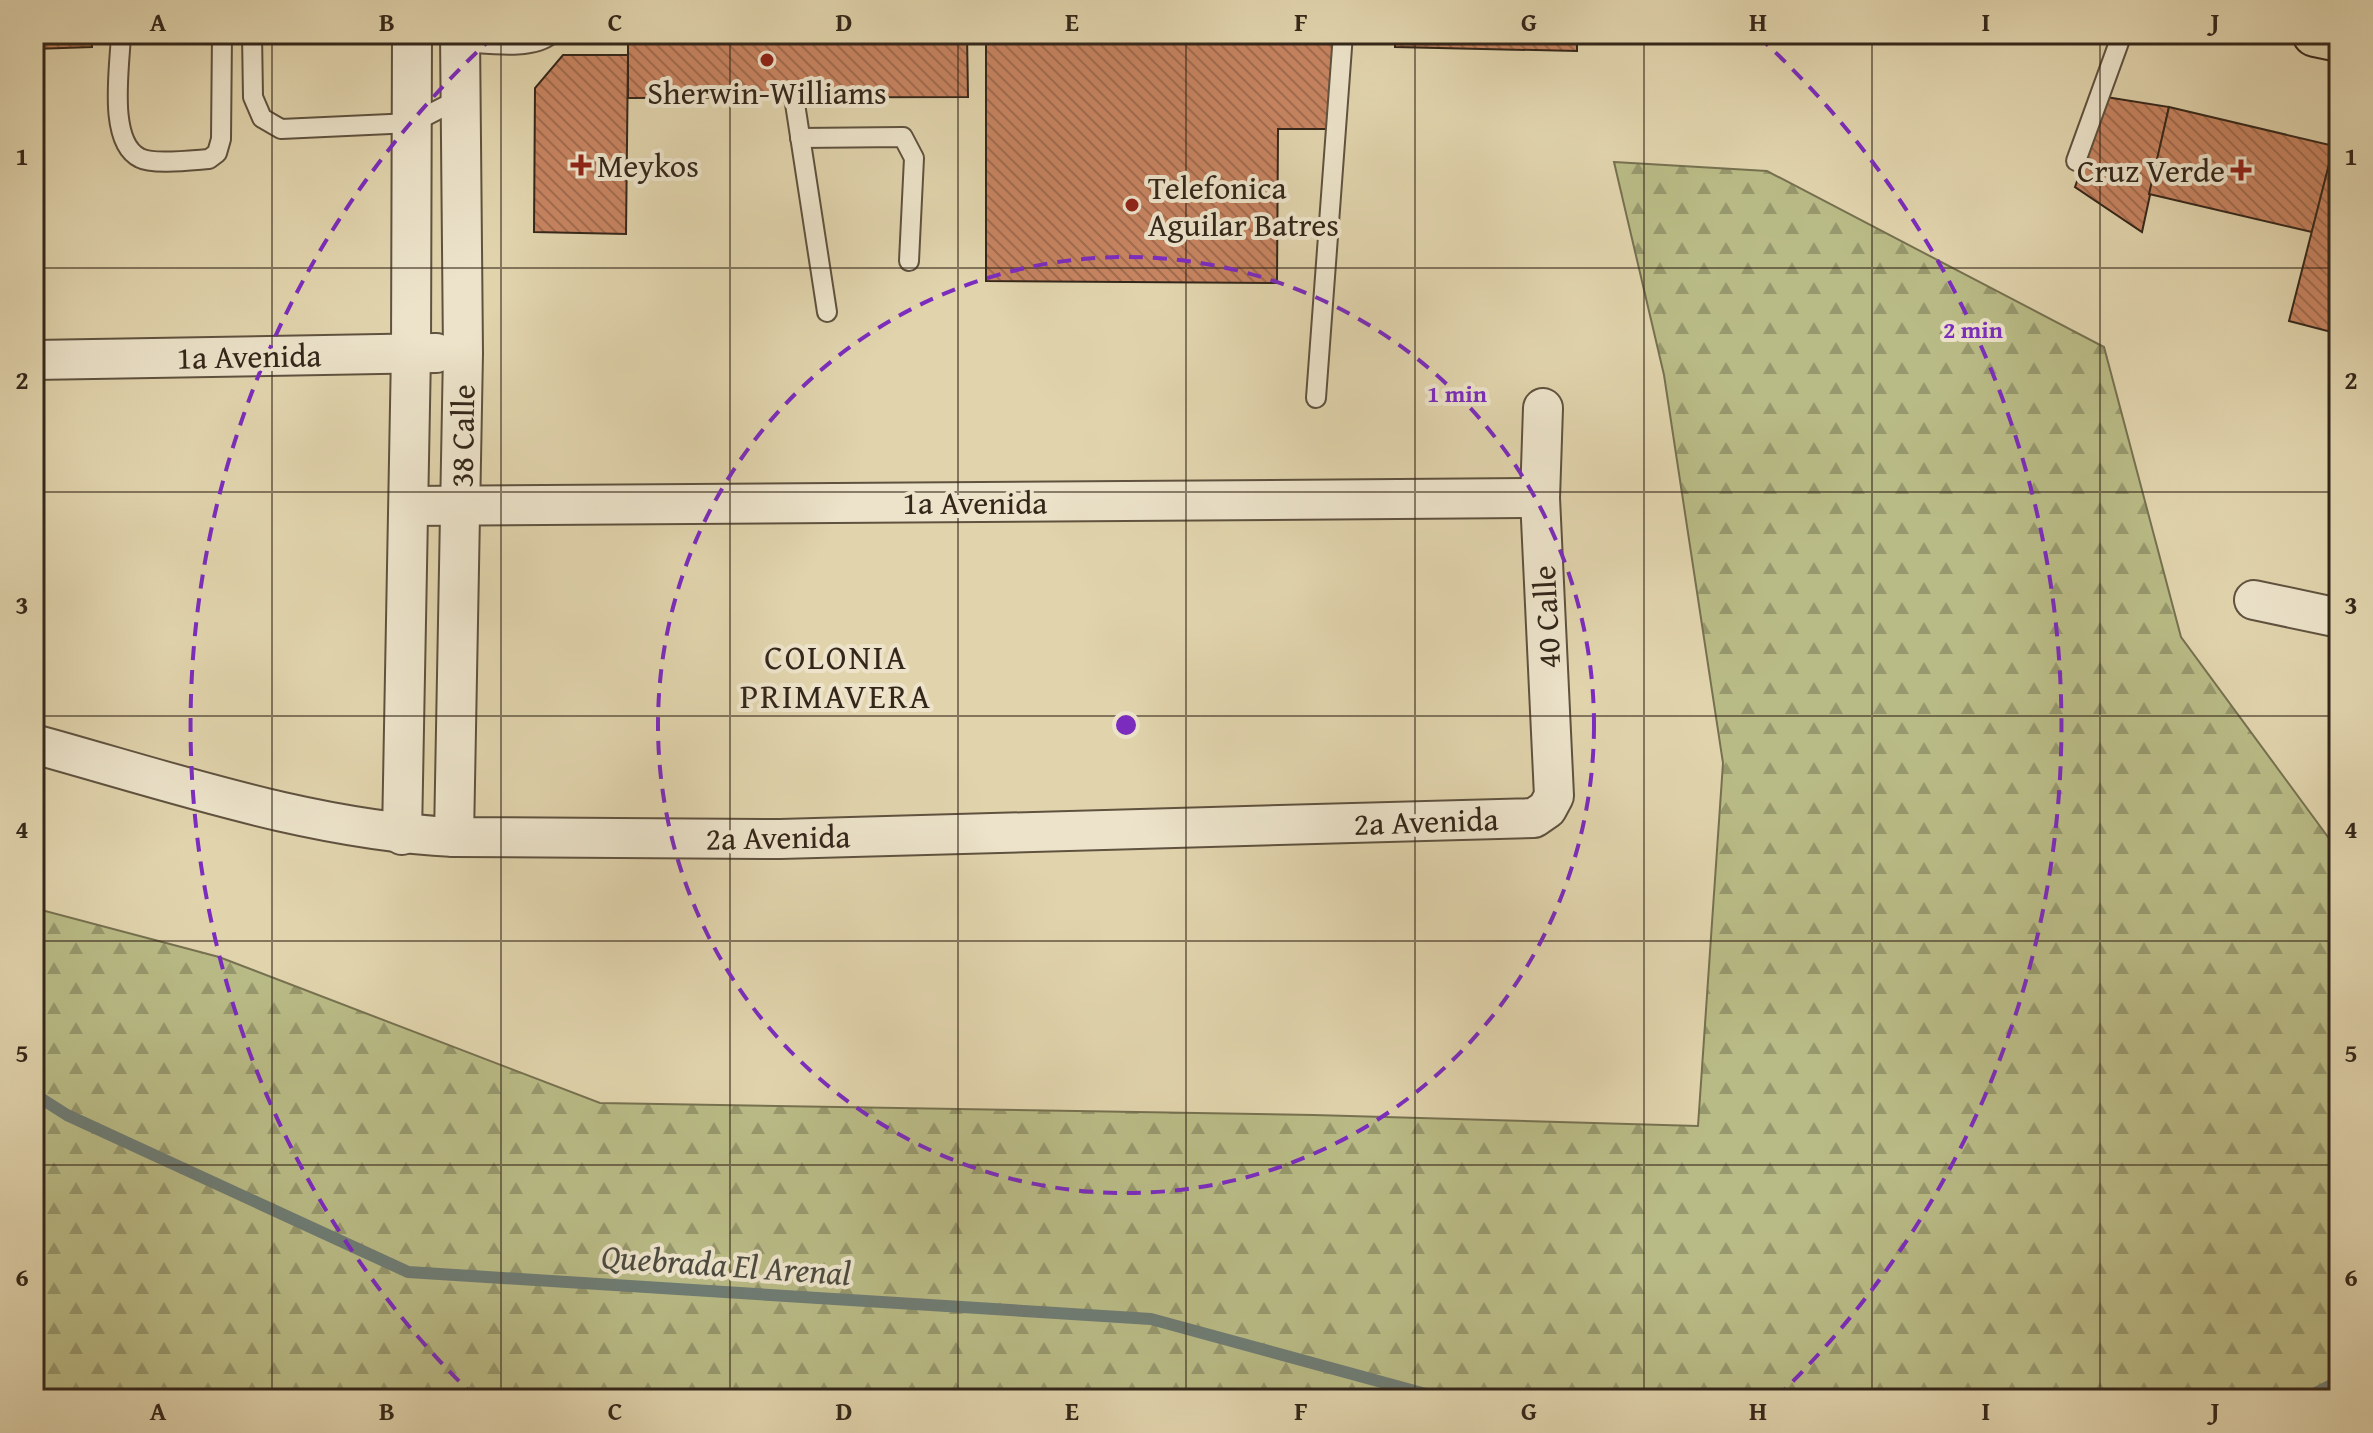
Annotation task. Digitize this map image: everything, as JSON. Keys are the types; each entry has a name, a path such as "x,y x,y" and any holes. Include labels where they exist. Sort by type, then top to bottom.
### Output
{"highway":[{"path":"2315,34 2339,39"}],"street":[{"name":"38 Calle","path":"402,835 411,353 412,34"},
{"name":"38 Calle","path":"454,837 463,353 460,38"},
{"name":"1a Avenida","path":"34,360 463,353"},
{"name":"40 Calle","path":"1534,818 1547,809 1554,796 1540,498 1543,408"},
{"name":"1a Avenida","path":"409,506 1540,498"},
{"path":"2254,600 2339,618"},
{"name":"2a Avenida","path":"34,744 281,813 402,835 780,839 1534,818"}],"lane":[{"path":"121,34 118,120 127,148 143,160 209,159 217,153 221,139 222,34"},
{"path":"252,34 253,97 262,118 281,129 412,123 461,98"},
{"path":"460,38 518,45 545,39 551,34"},
{"path":"1316,398 1343,34"},
{"path":"2076,161 2122,34"},
{"path":"794,97 827,312"},
{"path":"800,138 903,137 914,158 909,261"}],"green space":[{"path":"1614,162 1767,171 2104,347 2181,637 2339,852 2339,1399 34,1399 34,908 219,957 600,1103 1314,1115 1698,1126 1723,763 1664,375"}],"building":[{"path":"34,34 91,34 92,47 34,49"},
{"path":"628,34 967,34 968,97 628,98"},
{"name":"Telefonica Aguilar Batres","path":"986,34 1336,34 1336,129 1278,129 1277,283 986,281"},
{"path":"1395,34 1577,34 1577,51 1395,47"},
{"name":"Meykos","path":"563,55 628,55 626,234 534,232 535,88"},
{"path":"2106,97 2169,107 2142,232 2075,187"},
{"name":"Cruz Verde","path":"2169,107 2334,146 2312,232 2149,194"},
{"path":"2339,125 2339,334 2289,321"}],"waterway":[{"name":"Quebrada El Arenal","path":"34,1094 67,1115 408,1272 1151,1319 1444,1399"},
{"name":"Quebrada El Arenal","path":"2304,1399 2339,1381"}],"place":[{"name":"Sherwin-Williams","path":"767,60"},
{"name":"Meykos","path":"581,165"},
{"name":"Cruz Verde","path":"2241,170"},
{"name":"Telefonica Aguilar Batres","path":"1132,205"}],"district":[{"name":"COLONIA PRIMAVERA","path":"836,676"}]}
